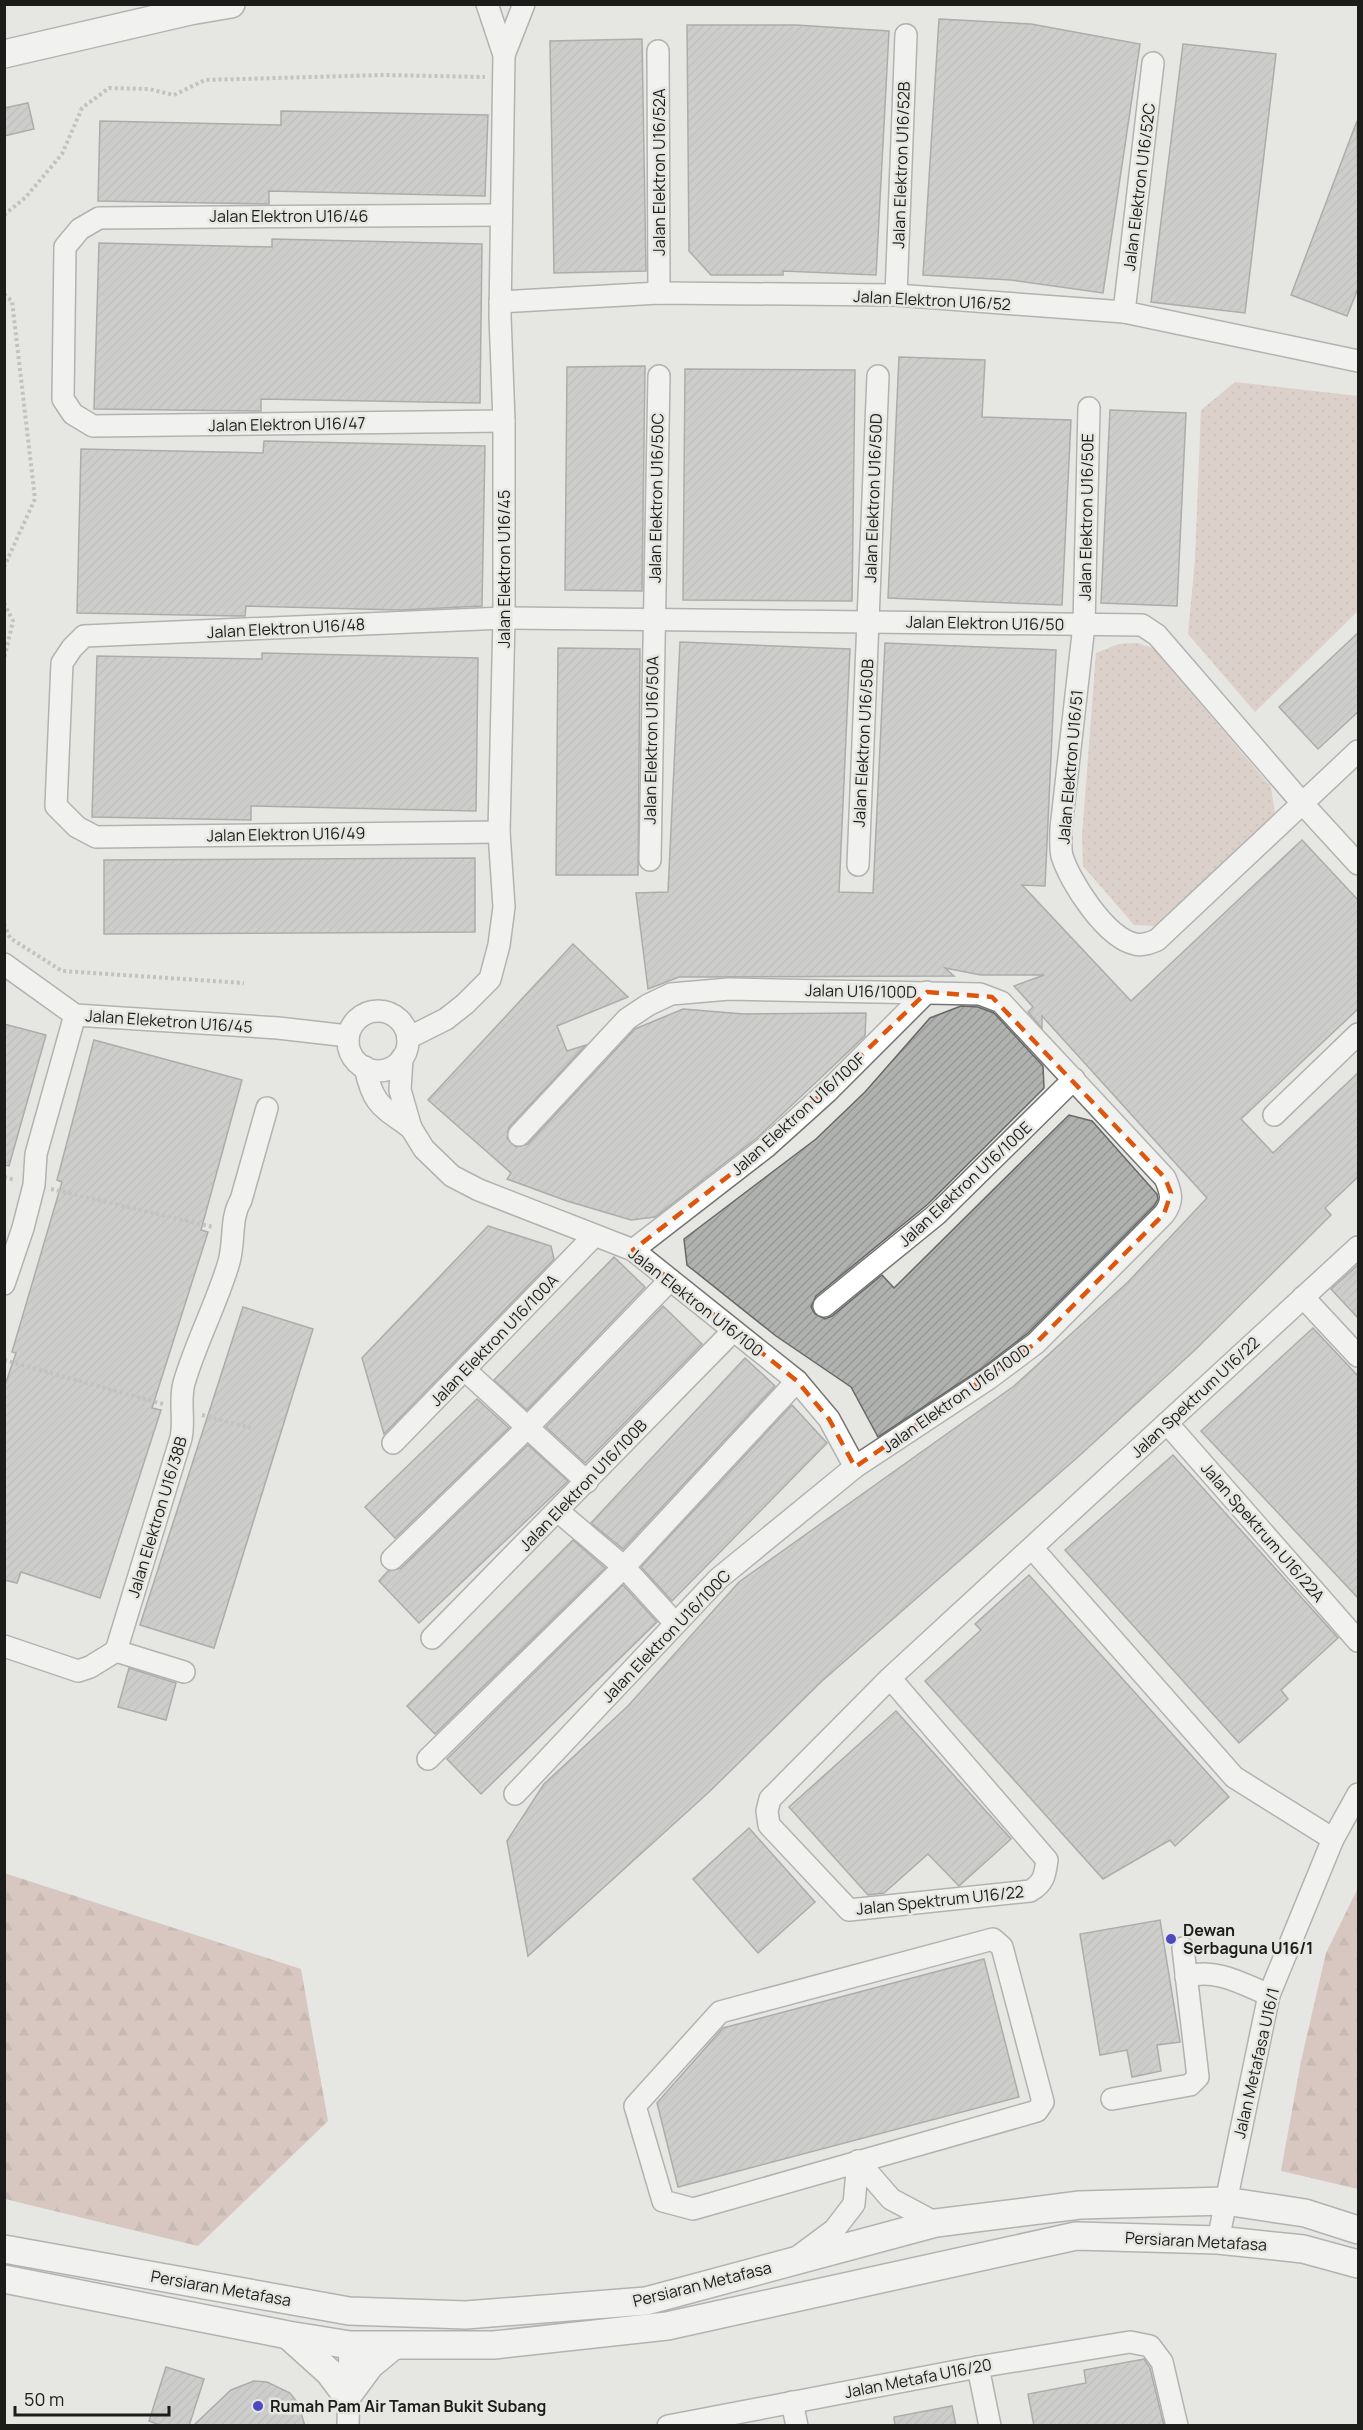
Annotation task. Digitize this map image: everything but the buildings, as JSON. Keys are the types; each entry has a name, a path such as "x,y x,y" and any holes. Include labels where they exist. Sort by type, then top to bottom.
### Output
{"main road":[{"path":"4,54 190,11 231,4"},
{"name":"Persiaran Metafasa","path":"4,2249 350,2311 466,2315 646,2301 936,2223 1080,2205 1225,2201 1305,2213 1359,2230"},
{"name":"Persiaran Metafasa","path":"4,2279 288,2336 350,2345 494,2345 667,2326 1076,2236 1218,2240 1303,2249 1359,2264"},
{"path":"308,2303 337,2322 350,2345"},
{"path":"288,2336 329,2372 347,2396 370,2365 393,2346"}],"street":[{"path":"487,4 504,55"},
{"path":"504,55 524,4"},
{"name":"Jalan Elektron U16/52B","path":"896,295 906,35"},
{"name":"Jalan Elektron U16/52A","path":"658,51 659,293"},
{"name":"Jalan Elektron U16/45","path":"405,1048 465,1004 490,979 499,945 504,907 499,832 504,618 504,422 500,302 504,55"},
{"name":"Jalan Elektron U16/52C","path":"1124,312 1154,63"},
{"name":"Jalan Elektron U16/46","path":"73,414 63,399 65,248 80,230 99,218 501,215"},
{"name":"Jalan Elektron U16/52","path":"500,302 659,293 896,295 1124,312 1359,361"},
{"name":"Jalan Elektron U16/50C","path":"653,619 659,376"},
{"name":"Jalan Elektron U16/50D","path":"869,621 878,376"},
{"name":"Jalan Elektron U16/50E","path":"1084,625 1089,408"},
{"name":"Jalan Elektron U16/47","path":"73,414 93,426 504,422"},
{"name":"Jalan Elektron U16/50","path":"504,618 1142,625 1150,629 1303,804 1359,864"},
{"name":"Jalan Elektron U16/48","path":"77,827 56,806 62,663 84,636 504,618"},
{"name":"Jalan Elektron U16/50A","path":"650,860 653,619"},
{"name":"Jalan Elektron U16/50B","path":"858,865 869,621"},
{"name":"Jalan Elektron U16/51","path":"1084,625 1061,828 1061,854 1073,885 1115,933 1136,944 1157,940 1359,751"},
{"name":"Jalan Elektron U16/49","path":"77,827 96,837 499,832"},
{"name":"Jalan Eleketron U16/45","path":"4,964 75,1014 278,1028 348,1036"},
{"name":"Jalan U16/100D","path":"519,1135 627,1019 671,994 729,989 980,993 1001,1002 1165,1178 1171,1194"},
{"name":"Jalan Elektron U16/100F","path":"633,1250 766,1147 827,1092 927,992"},
{"path":"405,1048 397,1064 381,1071 365,1067 351,1054 348,1036 351,1027 365,1014 384,1011 400,1021 405,1048 400,1090 411,1128"},
{"path":"4,1284 34,1185 36,1154 75,1014"},
{"path":"1274,1115 1359,1035"},
{"path":"365,1067 370,1092 381,1106 411,1128"},
{"name":"Jalan Elektron U16/100E","path":"824,1306 937,1214 1074,1079"},
{"name":"Jalan Elektron U16/38B","path":"116,1651 181,1438 184,1410 183,1386 230,1261 235,1232 233,1213 242,1200 267,1108"},
{"name":"Jalan Elektron U16/100","path":"411,1128 424,1149 452,1176 479,1191 633,1250 798,1381 829,1419 855,1467"},
{"name":"Jalan Elektron U16/100D","path":"855,1467 988,1379 1036,1343 1164,1214 1170,1205 1171,1194"},
{"name":"Jalan Elektron U16/100A","path":"393,1443 594,1236"},
{"name":"Jalan Spektrum U16/22","path":"890,1678 1047,1860 1045,1876 1039,1886 1030,1891 849,1910 839,1903 769,1825 767,1811 770,1799 890,1678 1359,1247"},
{"path":"392,1559 527,1428 670,1280"},
{"path":"1303,1297 1359,1356"},
{"name":"Jalan Elektron U16/100B","path":"432,1638 559,1512 733,1331"},
{"path":"465,1370 588,1482"},
{"path":"428,1759 624,1566 798,1381"},
{"name":"Jalan Spektrum U16/22A","path":"1167,1423 1359,1641"},
{"name":"Jalan Elektron U16/100C","path":"515,1794 718,1580 855,1467"},
{"path":"559,1512 624,1566 675,1623"},
{"path":"1032,1548 1233,1777 1333,1839"},
{"path":"4,1646 78,1671 90,1667 116,1651 184,1672"},
{"name":"Jalan Metafasa U16/1","path":"1218,2240 1269,1995 1333,1839 1359,1794"},
{"path":"993,1940 1002,1947 1043,2102 1037,2110 858,2161 693,2209 663,2201 634,2106 720,2012 993,1940"},
{"path":"1112,2099 1190,2085 1198,2077 1183,1948"},
{"path":"1186,1977 1202,1971 1225,1977 1269,1995"},
{"path":"858,2161 891,2199 936,2223"},
{"path":"792,2262 834,2229 854,2204 858,2161"},
{"name":"Jalan Metafa U16/20","path":"668,2426 978,2367 1130,2342 1150,2346 1162,2362 1177,2426"},
{"path":"348,2426 350,2345"},
{"path":"978,2367 990,2426"},
{"path":"792,2402 797,2426"}],"path":[{"path":"4,215 26,197 62,154 82,108 109,88 149,89 174,95 205,81 384,75 503,77"},
{"path":"4,294 12,301 36,500 4,567"},
{"path":"4,603 13,621 4,659"},
{"path":"4,924 10,938 62,971 244,983"},
{"path":"4,1177 235,1232"},
{"path":"4,1360 251,1428"}],"highlighted area":[{"path":"927,992 992,997 1165,1178 1171,1193 1164,1214 1036,1343 855,1467 829,1419 797,1381 633,1250 766,1147"}],"shaded area":[{"path":"1235,382 1358,396 1358,611 1255,712 1188,634 1195,559 1201,410"},
{"path":"1137,643 1153,648 1271,787 1275,814 1157,926 1134,925 1083,866 1082,836 1096,653 1119,644"}],"green space":[{"path":"4,1873 301,1969 328,2121 198,2246 5,2199"},
{"path":"1358,1888 1358,2189 1281,2171 1301,2061 1326,1953"}],"place":[{"name":"Dewan Serbaguna U16/1","path":"1171,1939"},
{"name":"Rumah Pam Air Taman Bukit Subang","path":"258,2406"}]}
